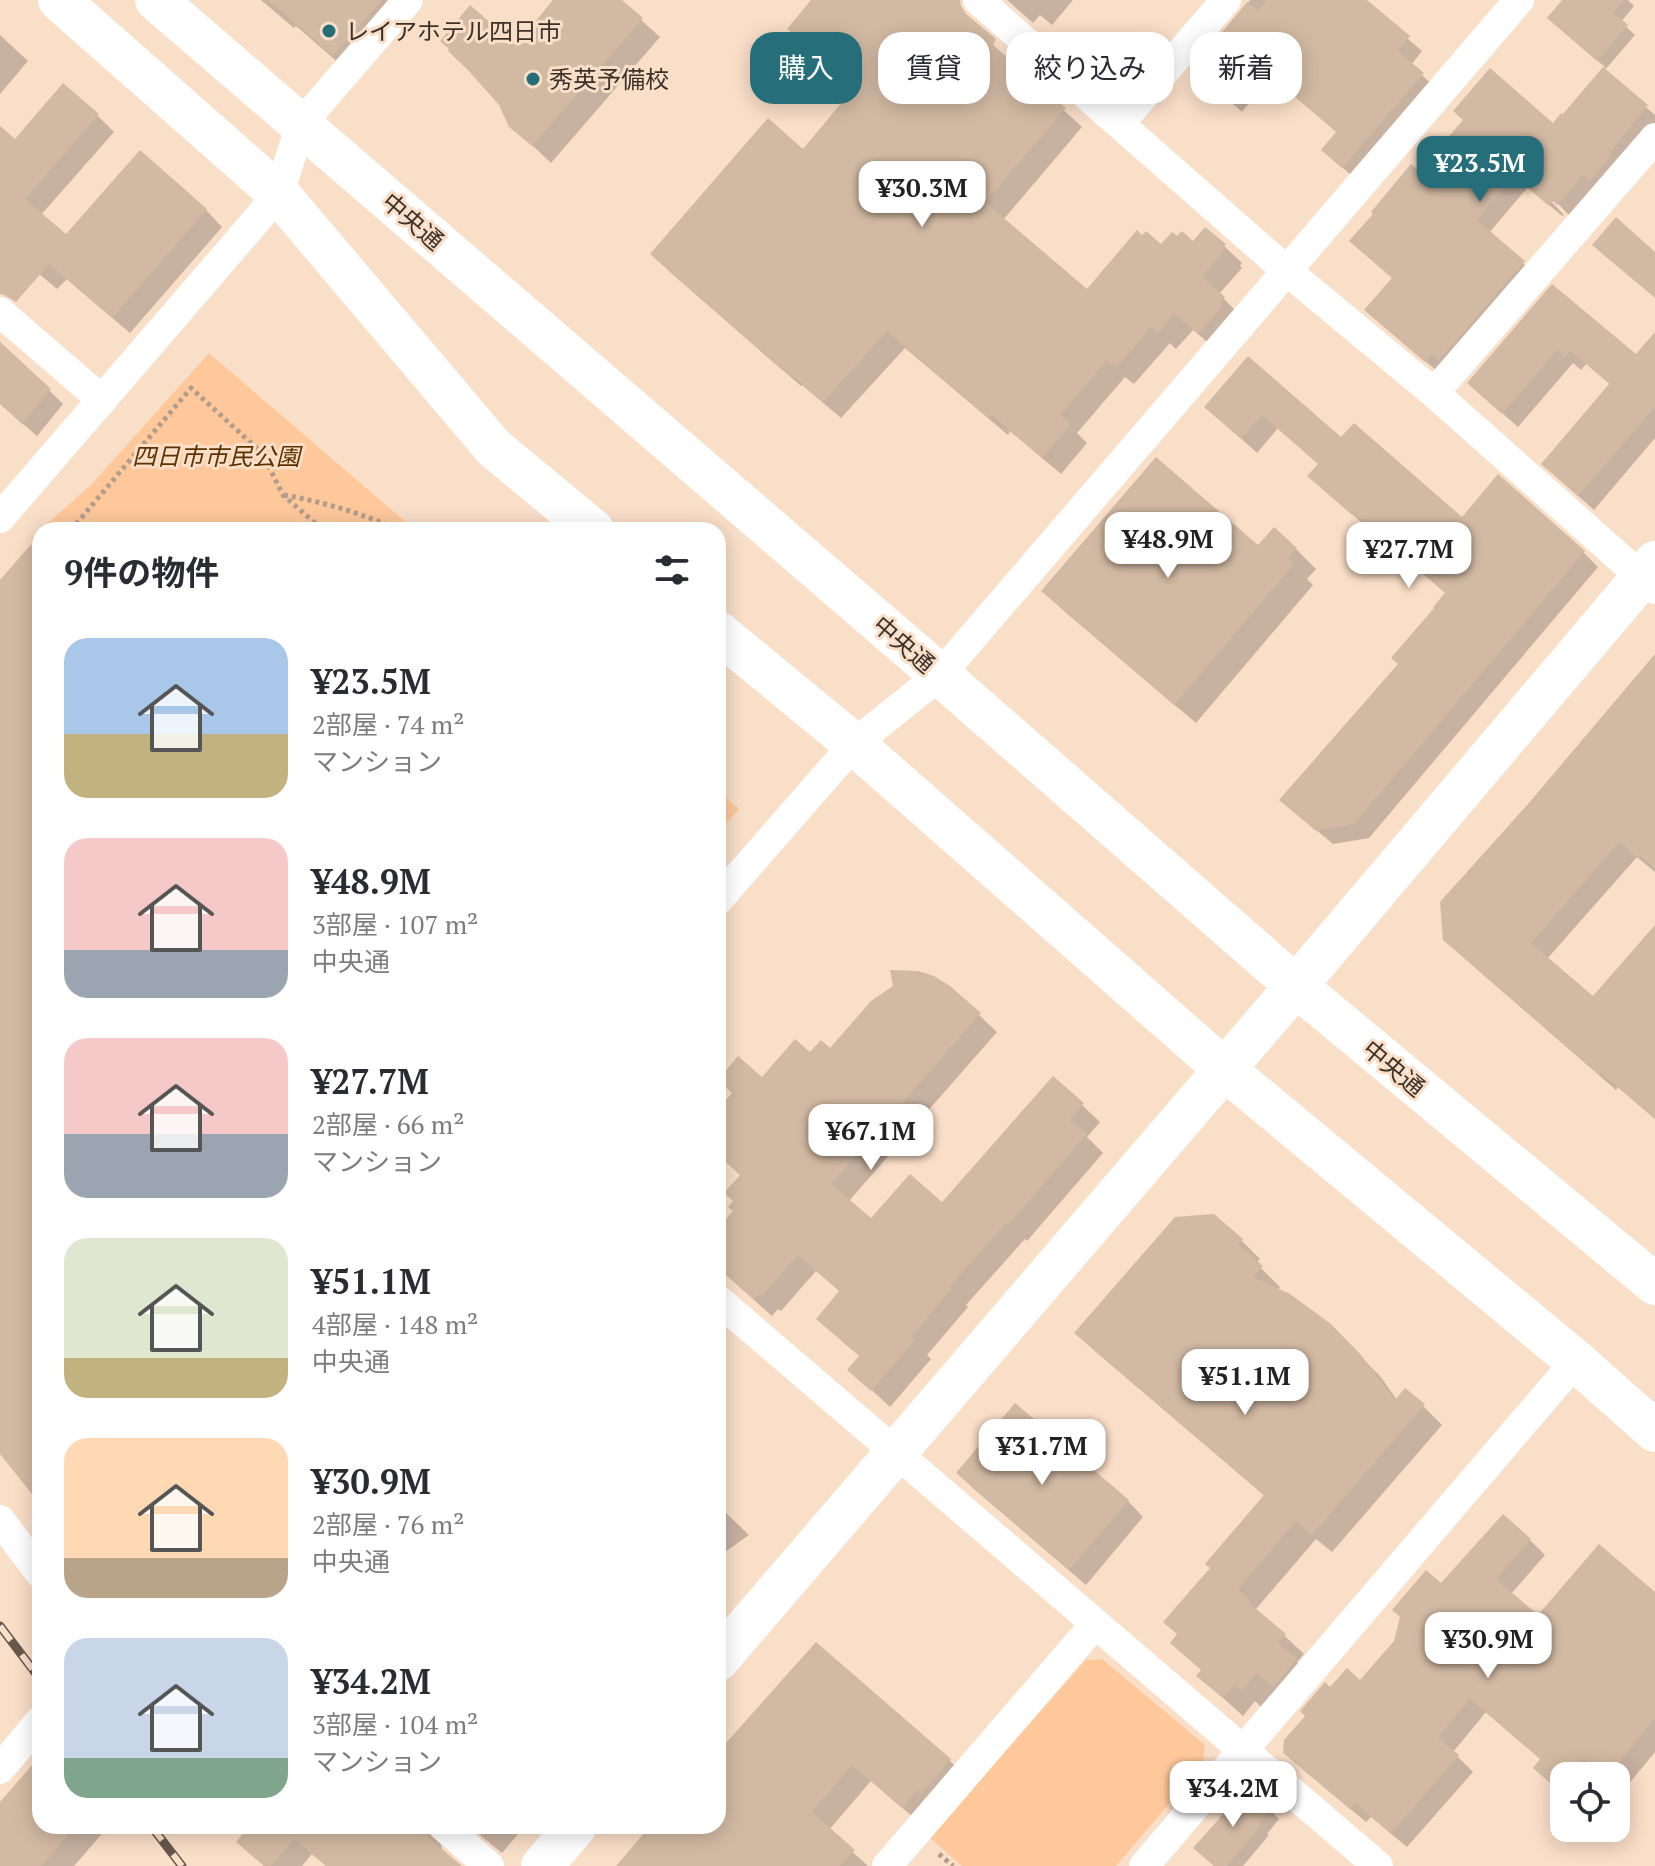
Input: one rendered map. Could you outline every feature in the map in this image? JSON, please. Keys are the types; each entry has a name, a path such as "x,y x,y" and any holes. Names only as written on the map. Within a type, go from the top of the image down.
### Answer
{"street":[{"path":"59,0 279,194 494,448 583,522"},
{"name":"中央通","path":"156,0 1296,986 1652,1276"},
{"path":"0,518 279,194 301,124 408,0"},
{"path":"726,1651 1651,576 1287,271 978,0"},
{"path":"1120,123 1226,0"},
{"path":"726,891 854,744 940,675 1519,0"},
{"path":"1434,393 1655,138"},
{"path":"0,312 102,400"},
{"path":"726,639 854,744 1224,1069 1576,1361 1655,1431"},
{"path":"726,1307 1378,1866"},
{"path":"1144,1866 1576,1361"},
{"path":"0,1520 32,1562"},
{"path":"887,1866 1095,1624"},
{"path":"2,1761 32,1729"},
{"path":"452,1834 489,1866"},
{"path":"542,1866 569,1834"}],"path":[{"path":"78,522 191,388 262,453 283,495 314,522"},
{"path":"283,495 311,500 380,522"}],"green space":[{"name":"四日市市民公園","path":"209,353 406,522 49,522 91,485"},
{"path":"726,798 739,809 726,824"},
{"path":"1102,1659 1205,1745 1203,1764 1116,1866 962,1866 929,1837 1086,1660"}],"building":[{"name":"レイアホテル四日市","path":"268,0 382,0 333,56"},
{"name":"秀英予備校","path":"553,0 622,0 643,18 532,146 509,127 499,105 440,41 470,5 516,45"},
{"path":"811,0 960,0 966,14 988,32 878,32 878,104 990,104 990,34 996,39 993,45 1006,56 1006,104 1061,104 1066,108 985,202 1087,289 1137,230 1142,235 1146,231 1161,244 1172,232 1177,236 1182,231 1193,241 1205,227 1226,244 1202,277 1225,297 1220,303 1223,306 1198,334 1174,314 1158,333 1151,327 1116,368 1107,360 1060,415 1071,424 1042,458 992,415 989,419 887,331 823,402 650,254 768,118 803,149 841,104 862,104 862,32 791,32 787,29"},
{"path":"1267,0 1367,0 1410,36 1398,51 1424,73 1342,168 1321,150 1336,132 1302,103 1302,32 1222,32 1247,2 1258,11"},
{"path":"1562,0 1624,0 1613,13 1628,25 1597,61 1547,18"},
{"path":"1603,67 1648,105 1590,181 1583,175 1557,205 1553,201 1549,206 1514,176 1477,220 1525,261 1439,360 1432,354 1425,362 1364,310 1392,278 1349,241 1411,164 1419,171 1463,120 1453,111 1490,68 1553,123"},
{"path":"63,83 99,114 25,199 66,234 140,150 207,209 112,318 49,264 16,302 0,294 0,126 15,139"},
{"path":"1616,217 1655,252 1655,298 1592,245"},
{"path":"1552,284 1636,354 1655,332 1655,407 1578,496 1541,464 1610,383 1570,351 1565,357 1557,350 1502,414 1467,383"},
{"path":"0,342 51,389 22,424 0,403"},
{"path":"1248,356 1341,437 1354,423 1462,517 1498,474 1585,551 1354,824 1316,831 1279,800 1398,664 1391,658 1445,593 1307,476 1318,464 1262,415 1241,439 1204,407"},
{"path":"1156,457 1258,545 1274,527 1297,548 1288,558 1294,564 1174,705 1041,591"},
{"path":"32,543 32,1494 0,1454 0,580"},
{"path":"1655,654 1655,869 1619,842 1531,943 1593,996 1655,925 1655,1119 1601,1073 1599,1075 1443,940 1440,902"},
{"path":"890,970 918,971 950,986 981,1013 831,1184 871,1218 910,1174 942,1202 1053,1076 1084,1103 1070,1120 1087,1134 950,1286 952,1288 911,1337 915,1340 871,1391 847,1370 859,1356 816,1319 839,1291 798,1255 762,1296 760,1293 754,1300 726,1275 726,1219 733,1211 728,1207 733,1201 726,1191 740,1175 726,1162 726,1100 732,1093 726,1087 726,1070 738,1056 762,1077 795,1039 810,1052 821,1040 830,1048 871,1001 893,986"},
{"path":"1214,1214 1243,1239 1238,1244 1263,1266 1253,1277 1290,1294 1331,1324 1361,1355 1395,1400 1405,1388 1425,1404 1312,1535 1296,1521 1238,1589 1251,1601 1249,1603 1286,1634 1278,1643 1297,1659 1273,1687 1257,1673 1242,1691 1235,1684 1223,1698 1196,1676 1201,1670 1170,1643 1177,1634 1163,1622 1210,1568 1205,1564 1264,1495 1074,1333 1175,1217"},
{"path":"1015,1403 1129,1500 1069,1570 956,1473"},
{"path":"1503,1514 1531,1539 1496,1579 1538,1615 1599,1544 1655,1592 1655,1718 1619,1762 1587,1762 1584,1759 1582,1762 1550,1762 1550,1783 1533,1768 1540,1759 1470,1699 1438,1737 1459,1755 1391,1833 1355,1803 1350,1809 1283,1753 1284,1740 1305,1716 1300,1711 1325,1682 1330,1687 1347,1668 1360,1680 1394,1641 1400,1617 1392,1610 1426,1570 1441,1583"},
{"path":"816,1642 951,1759 921,1794 917,1790 902,1808 852,1765 812,1812 855,1850 840,1866 616,1866 643,1834 726,1834 726,1743"},
{"path":"32,1765 32,1834 69,1834 41,1866 0,1866 0,1802"},
{"path":"1244,1785 1272,1808 1227,1866 1214,1866 1193,1848"},
{"path":"242,1834 427,1834 462,1866 326,1866 295,1839 271,1866 264,1866 236,1842"}],"railway":[{"path":"0,1626 32,1668"},
{"path":"157,1834 182,1866"}],"place":[{"name":"レイアホテル四日市","path":"329,31"},
{"name":"秀英予備校","path":"533,79"}]}
